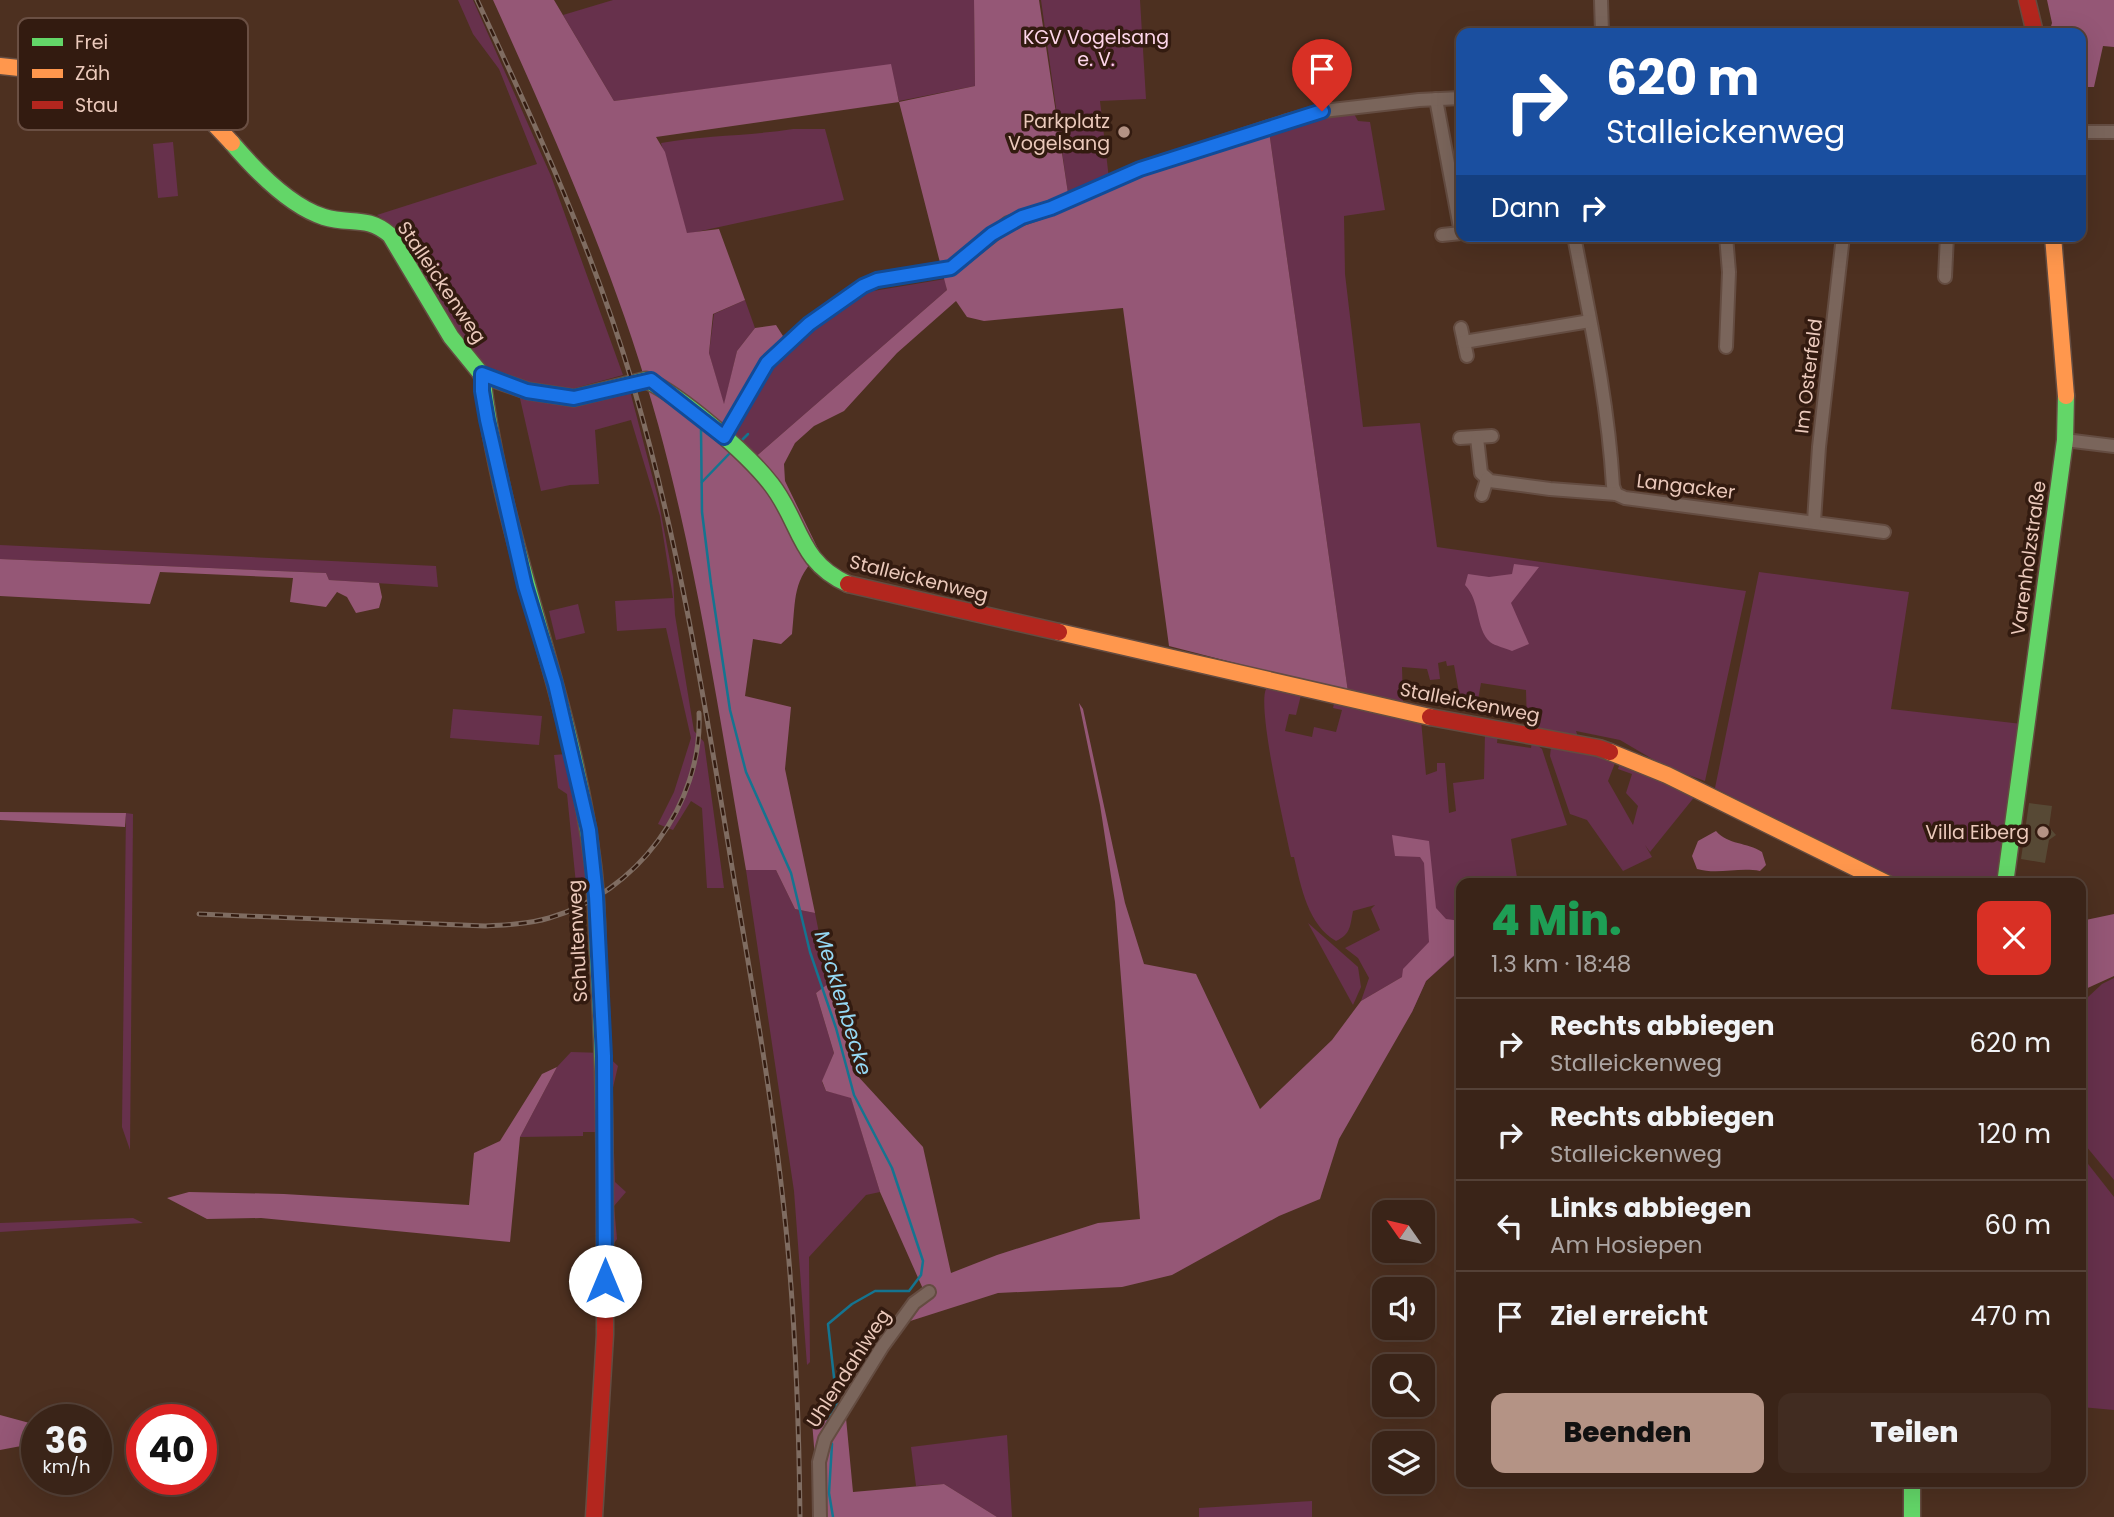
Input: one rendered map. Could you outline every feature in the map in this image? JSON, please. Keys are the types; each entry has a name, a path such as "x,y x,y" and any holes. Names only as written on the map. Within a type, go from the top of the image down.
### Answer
{"street":[{"path":"1601,0 1602,28"},
{"path":"2027,0 2034,28"},
{"name":"Stalleickenweg","path":"0,66 18,68"},
{"path":"732,444 767,363 809,324 863,286 877,280 951,268 1008,223 1051,208 1140,169 1208,146 1322,111 1456,98"},
{"path":"1436,99 1456,206"},
{"name":"Stalleickenweg","path":"218,130 261,175 309,210 321,217 337,221 377,225 390,235 452,337 482,374 527,391 574,398 651,380 732,444 771,483 817,565 846,584 1439,719 1599,747 1667,775 1876,878"},
{"path":"2086,132 2114,132"},
{"path":"1442,234 1456,233"},
{"name":"Langacker","path":"1575,242 1610,429 1613,486 1616,494 1625,498 1884,532"},
{"path":"1726,242 1729,272 1726,348"},
{"name":"Im Osterfeld","path":"1814,521 1819,447 1842,242"},
{"path":"1945,277 1947,242"},
{"name":"Varenholzstraße","path":"2006,878 2065,440 2066,380 2054,242"},
{"path":"1464,342 1590,321"},
{"path":"1461,328 1467,356"},
{"name":"Schultenweg","path":"482,374 487,420 525,586 571,747 589,830 593,865 604,1056 605,1213 605,1335 594,1517"},
{"path":"1460,438 1492,436"},
{"path":"1477,438 1481,473 1487,479 1550,489 1616,494"},
{"path":"2065,440 2114,446"},
{"path":"1482,495 1487,479"},
{"name":"Uhlendahlweg","path":"820,1517 818,1462 826,1436 882,1347 914,1303 929,1292"},
{"path":"1912,1487 1912,1517"}],"green space":[{"path":"458,0 473,0 551,176 623,375 557,393 486,371 445,319 394,227 377,215 537,164 499,69 473,34"},
{"path":"613,0 974,0 975,86 899,101 890,65 614,101 563,15"},
{"name":"KGV Vogelsang e. V.","path":"1041,0 1140,0 1146,99 1100,101 1109,179 1068,194"},
{"path":"1353,112 1358,121 1370,122 1385,210 1344,216 1345,274 1363,427 1420,423 1437,547 1746,591 1705,781 1666,767 1620,740 1576,731 1579,740 1530,732 1527,726 1526,690 1481,683 1476,711 1462,709 1454,665 1447,666 1446,661 1438,663 1440,679 1430,680 1427,669 1402,667 1403,703 1348,692 1269,131 1315,118"},
{"path":"793,129 825,129 844,200 687,234 661,143"},
{"path":"173,142 178,196 158,198 153,144"},
{"path":"945,279 947,290 752,460 726,436 774,363 835,311 867,292"},
{"path":"745,300 755,328 737,351 724,406 709,353 714,314"},
{"path":"630,391 658,498 673,577 675,615 694,731 704,742 724,888 707,888 702,808 691,801 673,830 658,824 674,792 691,738 666,628 617,631 615,601 673,598 660,516 631,420 595,430 599,484 570,485 541,491 519,394"},
{"path":"0,545 436,566 438,587 329,580 326,573 0,559"},
{"path":"1759,572 1909,592 1891,709 2022,724 2000,878 1885,878 1715,788"},
{"path":"578,604 585,633 556,640 549,611"},
{"path":"1270,686 1302,691 1296,715 1289,714 1285,731 1312,737 1314,727 1336,732 1342,710 1333,708 1335,699 1421,720 1426,775 1437,771 1437,763 1445,763 1449,813 1456,811 1453,783 1484,779 1485,733 1498,734 1497,743 1531,748 1532,741 1542,749 1567,825 1511,839 1517,878 1456,878 1456,954 1426,981 1412,1012 1402,977 1361,1001 1369,978 1358,958 1345,948 1380,930 1371,909 1375,905 1353,911 1347,932 1336,941 1326,934 1307,904 1294,857 1291,857 1273,770 1265,719 1266,689"},
{"path":"453,709 542,716 539,745 450,738"},
{"path":"1551,747 1617,758 1608,781 1633,825 1638,806 1626,793 1632,774 1618,769 1621,760 1696,795 1650,852 1645,845 1652,857 1623,871 1587,820 1570,814 1550,756"},
{"path":"566,754 595,896 576,884 567,794 558,788 554,755"},
{"path":"126,813 133,814 130,1150 122,1127"},
{"path":"746,870 776,870 795,909 815,913 829,983 816,993 834,1053 822,1082 826,1091 851,1097 880,1192 866,1195 809,1257 810,1362 807,1365 794,1191"},
{"path":"1308,923 1358,967 1361,987 1353,1005"},
{"path":"2114,978 2114,1180 2086,1146 2086,1005 2087,998 2102,984"},
{"path":"571,1052 604,1053 618,1066 612,1092 615,1182 626,1192 614,1206 617,1239 606,1255 604,1132 583,1132 583,1136 520,1137 557,1067"},
{"path":"2086,1161 2114,1197 2114,1410 2086,1407"},
{"path":"133,1218 143,1223 0,1232 0,1223"},
{"path":"1007,1435 1012,1517 997,1517 944,1484 916,1486 911,1447"},
{"path":"1312,1501 1312,1517 1199,1517 1199,1508"}],"shaded area":[{"path":"493,0 554,0 614,101 891,64 899,102 975,86 974,0 1039,0 1069,200 1269,131 1348,692 1169,646 1123,308 984,321 967,317 956,301 897,353 844,411 814,426 795,443 784,464 785,481 820,553 800,581 795,600 792,634 781,644 753,639 745,696 791,707 785,769 815,913 795,909 776,870 746,870 697,590 658,424 605,262 562,156","holes":["899,102 947,290 752,460 723,435 783,336 776,325 755,328 737,351 724,404 709,353 713,314 745,300 719,229 687,233 665,152 656,137"]},
{"path":"2047,0 2114,0 2114,47 2103,46 2094,87 2086,87 2086,28 2050,28 2052,23"},
{"path":"0,559 326,573 329,580 379,583 382,597 379,608 356,613 347,597 337,592 326,607 290,602 293,578 160,572 150,604 0,596"},
{"path":"1514,564 1539,567 1511,603 1529,644 1512,651 1490,642 1485,636 1474,599 1465,585 1468,574 1489,577 1512,574"},
{"path":"1079,703 1083,709 1125,903 1144,964 1196,974 1260,1109 1332,1040 1361,1001 1402,977 1403,969 1429,942 1424,863 1420,857 1395,856 1392,835 1429,841 1436,908 1446,919 1456,920 1456,954 1426,981 1412,1012 1339,1139 1320,1199 1279,1216 1172,1275 1122,1287 998,1293 904,1323 927,1298 880,1192 851,1098 826,1091 822,1081 834,1053 816,993 829,983 855,1073 923,1147 951,1273 997,1255 1098,1223 1140,1219 1115,902 1100,805"},
{"path":"0,812 126,813 125,827 0,820"},
{"path":"1716,831 1726,839 1762,852 1766,865 1760,871 1697,869 1692,856 1698,841"},
{"path":"2114,914 2114,976 2086,989 2086,920"},
{"path":"557,1067 520,1137 510,1242 261,1218 207,1219 167,1198 189,1192 284,1194 469,1205 474,1153 500,1141 542,1074"},
{"path":"0,1415 21,1421 21,1446 0,1450"},
{"path":"846,1418 853,1492 944,1484 997,1517 813,1517 815,1459 812,1421"}],"building":[{"name":"Villa Eiberg","path":"2029,803 2052,806 2049,827 2056,835 2049,840 2045,863 2021,859"}],"waterway":[{"name":"Mecklenbecke","path":"701,430 702,512 711,584 730,710 746,772 791,873 810,952 836,1028 854,1095 892,1168 923,1261 921,1275 909,1291 875,1291 852,1304 828,1324 837,1404 824,1429"},
{"path":"738,444 748,434"},
{"path":"702,482 729,454"},
{"name":"Mecklenbecke","path":"829,1441 832,1444 829,1493 833,1517"}],"railway":[{"path":"477,0 542,142 618,335 650,447 679,571 751,976 778,1159 793,1317 800,1517"},
{"path":"199,914 485,926 541,920 581,906 610,888 636,866 658,841 676,812 689,780 697,747 699,713"}],"traffic: fast":[{"path":"232,143 262,175 298,205 324,217 374,225 390,235 451,337 482,375 528,391 574,398 646,380 677,399 713,426 760,471 781,498 810,553 832,575 848,584"},
{"path":"482,375 491,437 505,499 570,742 593,865 603,1081 605,1283"},
{"path":"2006,878 2065,440 2066,396"},
{"path":"1912,1487 1912,1517"}],"traffic: slow":[{"path":"0,66 18,68"},
{"path":"220,130 232,143"},
{"path":"2053,242 2066,396"},
{"path":"1059,632 1430,717"},
{"path":"1610,752 1667,775 1876,878"}],"traffic: jam":[{"path":"2027,0 2034,28"},
{"path":"848,584 1059,632"},
{"path":"1430,717 1610,752"},
{"path":"594,1517 605,1335 605,1283"}],"place":[{"name":"Parkplatz Vogelsang","path":"1124,132"},
{"name":"Villa Eiberg","path":"2043,832"}],"route":[{"path":"605,1281 605,1078 596,896 589,830 555,684 525,586 487,420 482,374 527,391 574,398 651,380 663,387 710,429 724,437 748,391 767,363 809,324 863,286 877,280 951,268 969,256 992,234 1022,217 1051,208 1140,169 1322,111"}]}
